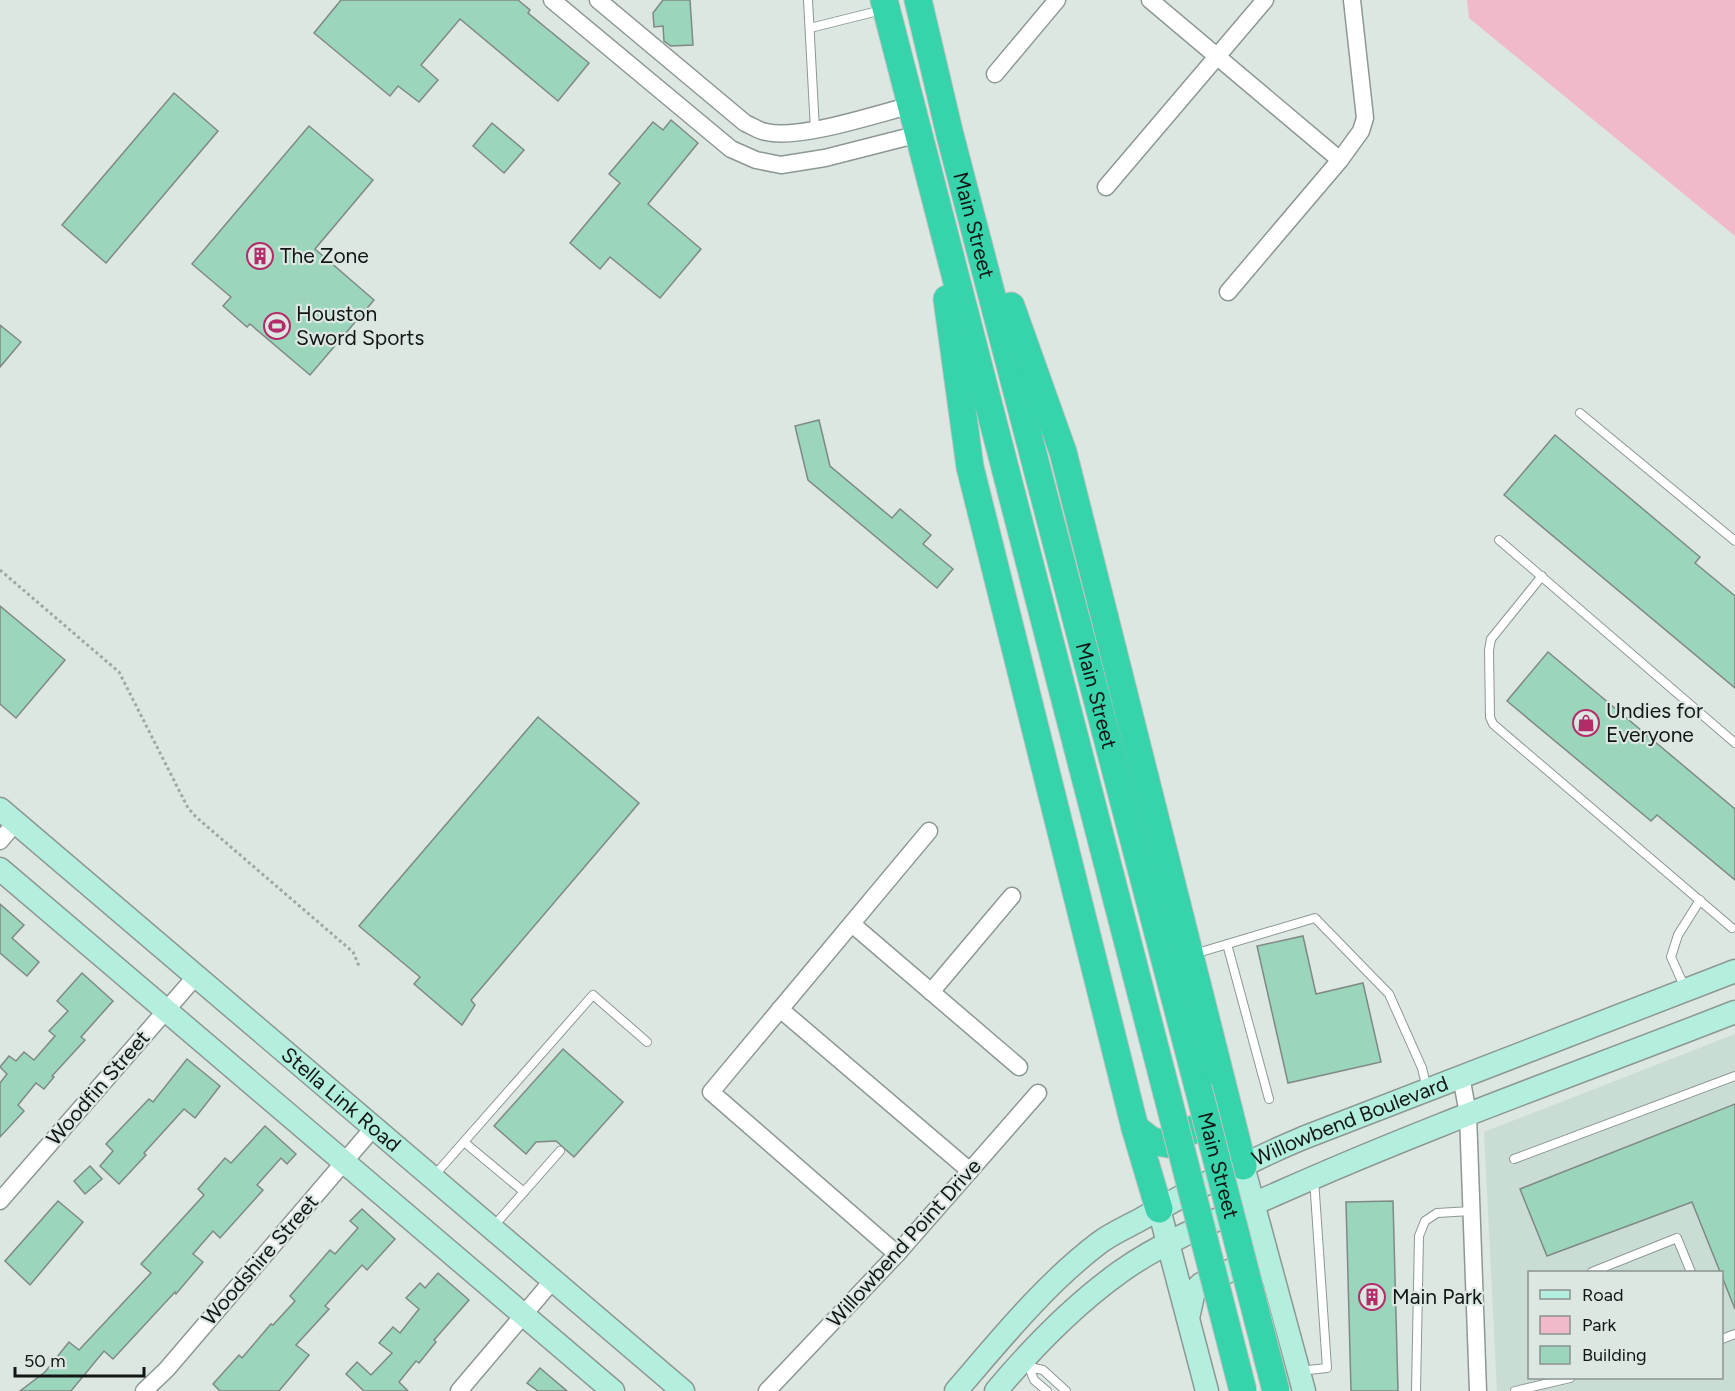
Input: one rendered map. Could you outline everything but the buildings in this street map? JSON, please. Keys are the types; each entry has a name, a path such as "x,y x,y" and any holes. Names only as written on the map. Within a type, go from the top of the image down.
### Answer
{"highway":[{"name":"Main Street","path":"918,0 950,135 1276,1391"},
{"name":"Main Street","path":"886,4 1243,1391"},
{"path":"950,135 1063,452 1243,1166"},
{"path":"930,174 970,467 1135,1128 1159,1209"},
{"path":"1135,1128 1152,1141 1168,1144 1212,1119 1226,1096"}],"main road":[{"name":"Stella Link Road","path":"8,816 683,1391"},
{"path":"0,869 613,1391"},
{"name":"Willowbend Boulevard","path":"956,1391 999,1341 1068,1269 1101,1241 1159,1209 1304,1138 1735,971"},
{"path":"1686,991 1700,1026"},
{"name":"Willowbend Boulevard","path":"996,1391 1025,1364 1056,1326 1121,1271 1167,1244 1314,1177 1468,1114 1735,1012"},
{"path":"1243,1166 1301,1381"},
{"path":"1159,1209 1207,1391"},
{"path":"1188,1320 1194,1291 1201,1284 1240,1266 1258,1270 1276,1288"},
{"path":"999,1341 1025,1364"}],"street":[{"path":"552,0 730,149 756,160 781,165 825,158 919,134"},
{"path":"598,0 745,123 765,132 783,135 814,130 912,105"},
{"path":"995,74 1057,0"},
{"path":"1150,0 1340,160"},
{"path":"1106,187 1265,0"},
{"path":"1228,292 1340,160 1361,131 1365,118 1352,0"},
{"path":"689,115 708,92"},
{"path":"0,841 8,816"},
{"path":"897,1254 711,1092 929,831"},
{"path":"931,992 1012,896"},
{"path":"852,924 1019,1067"},
{"name":"Woodfin Street","path":"0,1201 196,976"},
{"path":"780,1010 970,1171"},
{"path":"1461,1076 1468,1114 1478,1391"},
{"name":"Willowbend Point Drive","path":"767,1391 897,1254 1038,1093"},
{"name":"Woodshire Street","path":"144,1391 167,1369 374,1127"},
{"path":"459,1391 554,1280"}],"lane":[{"path":"808,0 814,130"},
{"path":"810,28 886,4"},
{"path":"1580,413 1735,541"},
{"path":"1499,540 1735,743"},
{"path":"1542,576 1491,639 1489,650 1490,717 1493,724 1732,928"},
{"path":"1686,991 1671,957 1678,935 1700,900"},
{"path":"1190,955 1315,918 1389,994 1422,1068 1427,1090"},
{"path":"1227,944 1269,1099"},
{"path":"433,1178 593,995 647,1042"},
{"path":"1514,1159 1735,1076"},
{"path":"464,1142 524,1192"},
{"path":"492,1228 560,1151"},
{"path":"1301,1381 1327,1368 1314,1177"},
{"path":"1416,1391 1419,1236 1425,1221 1437,1213 1471,1211"},
{"path":"1594,1271 1677,1238 1691,1271"},
{"path":"1025,1364 1034,1380 1047,1391"},
{"path":"1025,1364 1043,1370 1065,1391"},
{"path":"1515,1391 1562,1379"}],"path":[{"path":"0,570 118,672 188,808 196,817 353,952 359,966"}],"shaded area":[{"path":"1735,1034 1735,1391 1497,1391 1484,1132"}],"green space":[{"path":"1467,0 1735,0 1735,236 1469,18"}],"place":[{"name":"The Zone","path":"260,256"},
{"name":"Houston Sword Sports","path":"277,326"},
{"name":"Undies for Everyone","path":"1586,723"},
{"name":"Main Park","path":"1372,1297"}]}
